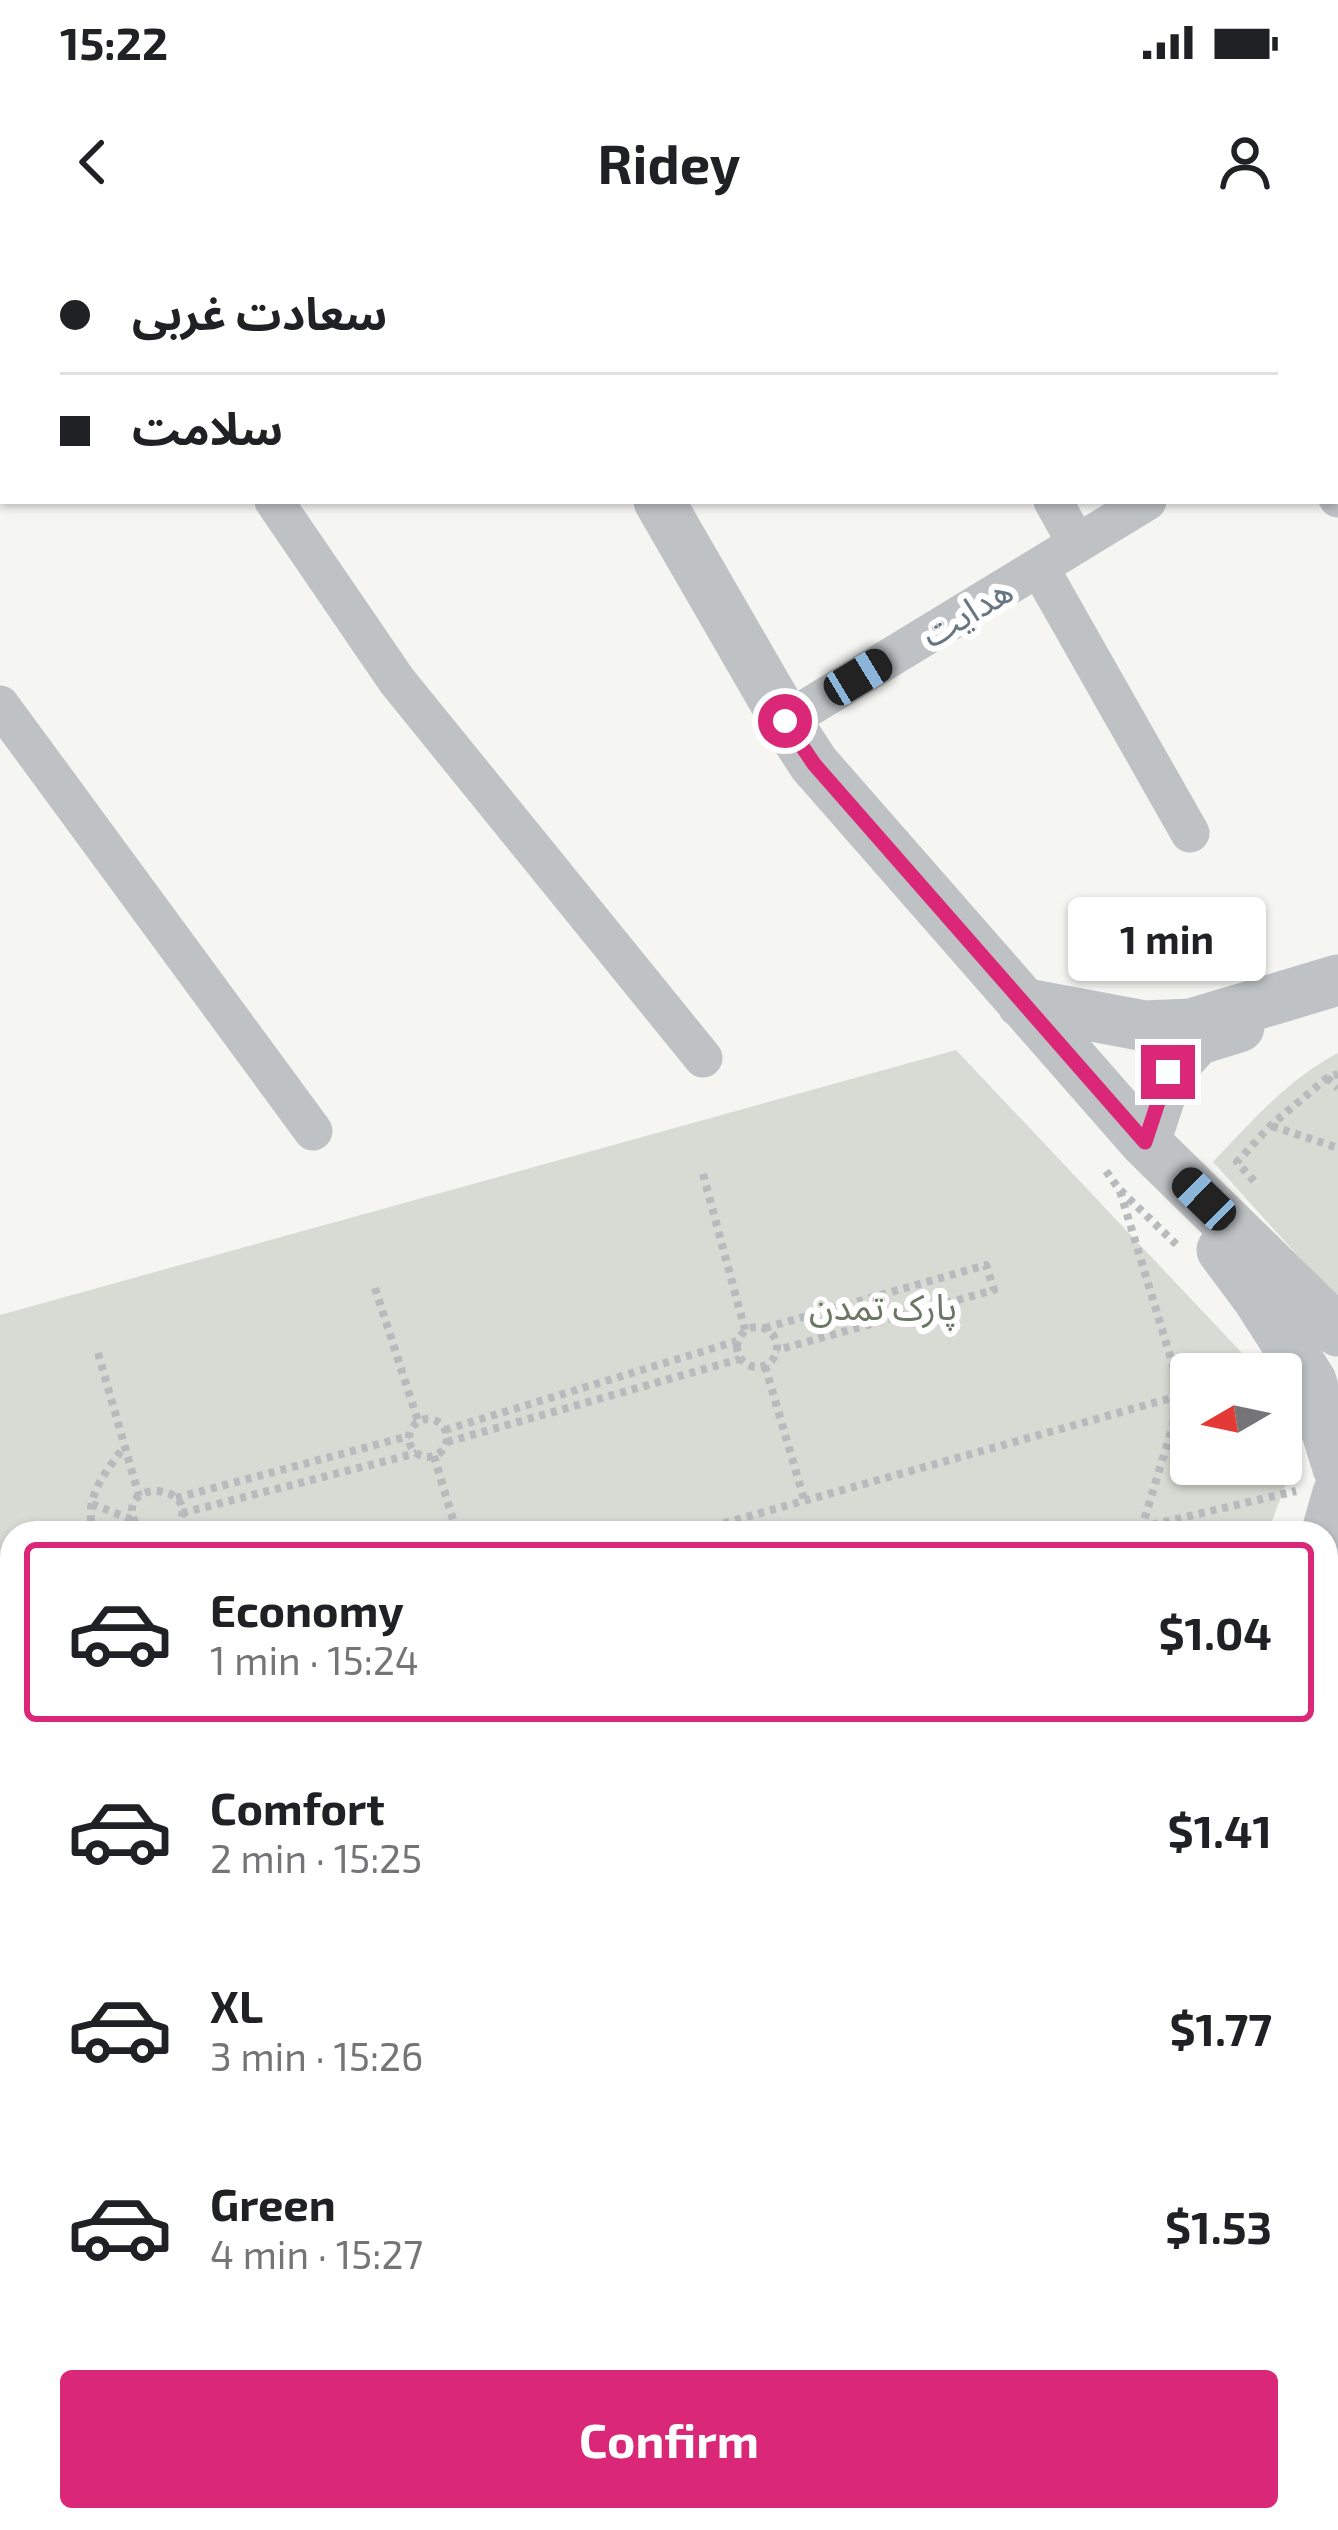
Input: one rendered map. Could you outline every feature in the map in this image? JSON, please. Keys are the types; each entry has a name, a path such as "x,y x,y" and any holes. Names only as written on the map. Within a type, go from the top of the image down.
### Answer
{"street":[{"path":"276,504 397,681 703,1058"},
{"path":"661,504 814,764 1145,1142 1338,1330"},
{"path":"1055,504 1077,544"},
{"name":"هدایت","path":"785,721 1142,504"},
{"path":"1039,567 1190,833"},
{"path":"0,705 313,1131"},
{"path":"1022,1004 1145,1026 1191,1024 1338,980"},
{"path":"1145,1142 1168,1072 1197,1040 1338,997"},
{"path":"1145,1142 1311,1381 1330,1495"}],"path":[{"path":"1237,1162 1270,1126 1333,1076 1338,1088"},
{"path":"1270,1126 1338,1148"},
{"path":"703,1174 746,1330"},
{"path":"1120,1189 1170,1355"},
{"path":"445,1430 737,1341 752,1327 765,1328 986,1265 994,1290 777,1350"},
{"path":"375,1288 418,1421"},
{"path":"737,1341 740,1359 751,1367 765,1366 777,1350 775,1337 765,1328"},
{"path":"98,1353 139,1496"},
{"path":"447,1442 740,1359"},
{"path":"765,1366 804,1499"},
{"path":"729,1521 1170,1398"},
{"path":"431,1418 445,1430 447,1442 434,1456 422,1456 412,1449 409,1436 418,1421 431,1418"},
{"path":"1144,1521 1170,1435"},
{"path":"176,1498 409,1436"},
{"path":"91,1521 94,1488 125,1446"},
{"path":"182,1513 417,1453"},
{"path":"434,1456 454,1521"},
{"path":"92,1504 133,1520 139,1496 154,1489 170,1492 182,1521"},
{"path":"1177,1521 1330,1495"}],"green space":[{"name":"پارک تمدن","path":"956,1050 1242,1353 1170,1353 1170,1485 1286,1485 1272,1521 0,1521 0,1315"},
{"path":"1338,1053 1338,1300 1213,1162 1286,1089"}],"route":[{"path":"785,721 814,764 1145,1142 1168,1072"}]}
